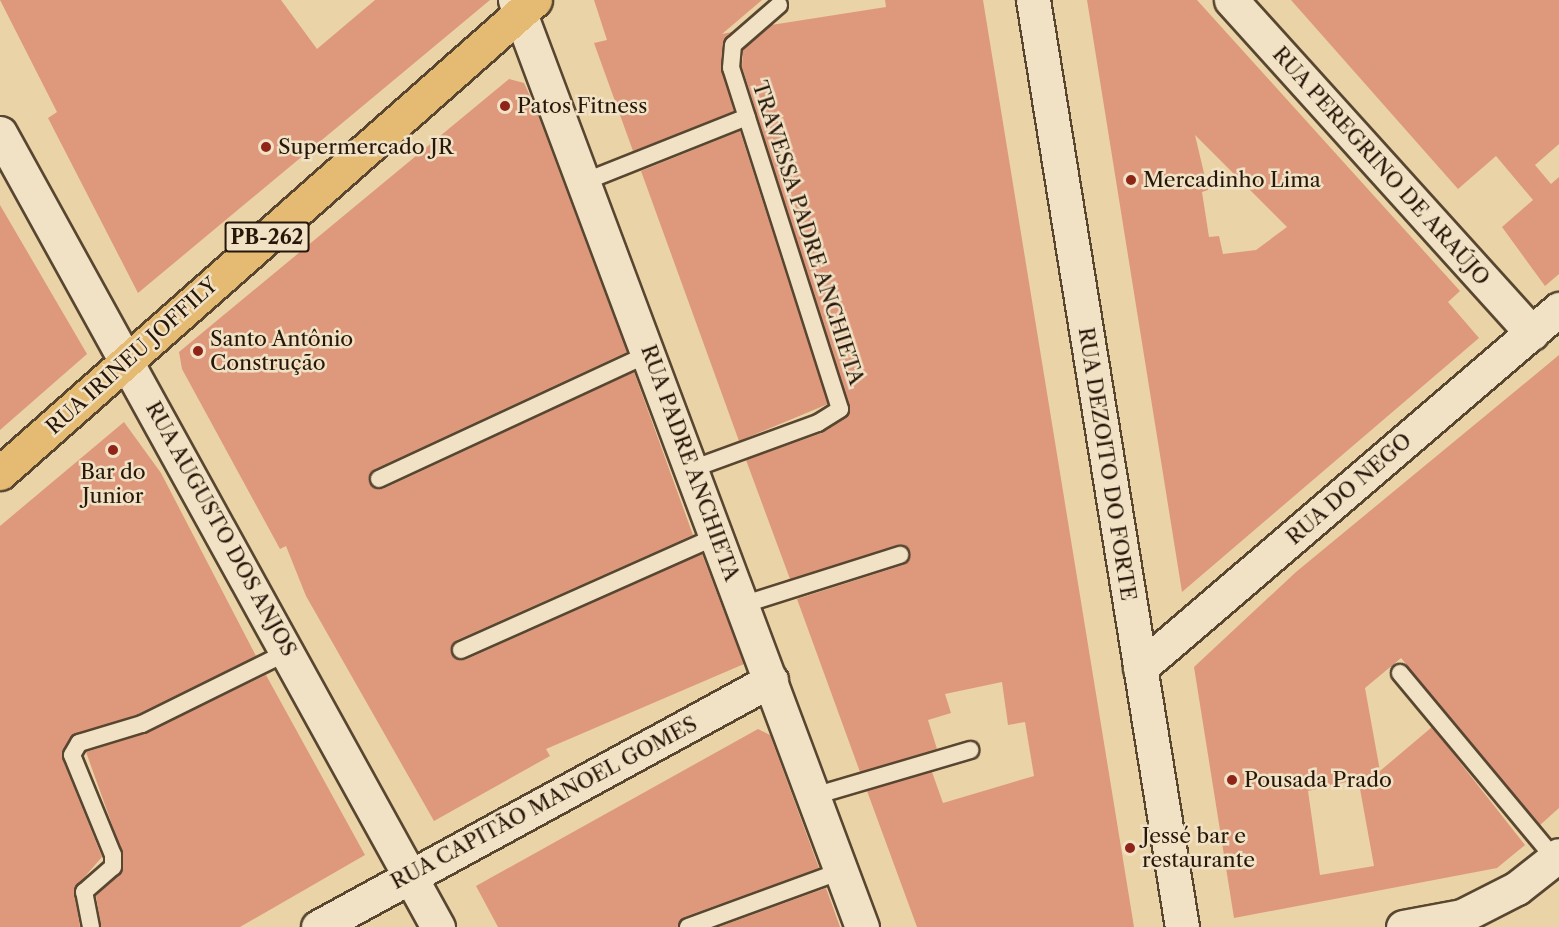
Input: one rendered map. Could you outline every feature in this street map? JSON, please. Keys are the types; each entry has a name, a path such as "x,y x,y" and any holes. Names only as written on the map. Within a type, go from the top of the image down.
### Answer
{"main road":[{"name":"RUA IRINEU JOFFILY","path":"0,473 524,4"}],"street":[{"name":"RUA DEZOITO DO FORTE","path":"1033,0 1182,927"},
{"name":"RUA PEREGRINO DE ARAÚJO","path":"1231,0 1532,333"},
{"name":"RUA PADRE ANCHIETA","path":"524,4 585,181 862,927"},
{"name":"RUA AUGUSTO DOS ANJOS","path":"0,133 129,359 438,927"},
{"name":"RUA DO NEGO","path":"1140,668 1559,309"},
{"name":"RUA CAPITÃO MANOEL GOMES","path":"318,927 409,874 771,680"},
{"path":"1403,927 1463,922 1517,888 1557,857"}],"lane":[{"name":"TRAVESSA PADRE ANCHIETA","path":"692,469 818,423 840,409 729,54 778,5"},
{"path":"585,181 747,117"},
{"path":"379,480 650,353"},
{"path":"461,650 717,536"},
{"path":"742,605 900,555"},
{"path":"91,927 84,892 113,867 113,855 72,755 78,743 142,724 288,652"},
{"path":"1400,673 1557,857"},
{"path":"814,796 970,750"},
{"path":"688,927 841,871"}],"building":[{"path":"0,0 281,0 317,49 375,0 490,0 138,293 48,118 57,112"},
{"path":"594,0 762,0 722,34 732,32 723,43 721,68 734,111 633,151 594,43 607,40"},
{"path":"885,0 983,0 1134,927 917,927 867,791 932,772 943,803 1034,776 1025,722 1008,725 1002,682 945,694 951,713 928,720 937,749 860,772 797,599 903,565 910,551 897,545 790,579 746,460 822,433 850,410 742,67 743,50 771,25 886,7"},
{"path":"1087,0 1197,0 1460,291 1448,302 1479,338 1182,592","holes":["1195,135 1287,227 1256,250 1223,254 1219,236 1209,237 1202,192 1208,190"]},
{"path":"1291,0 1559,0 1559,144 1535,165 1551,184 1559,177 1559,274 1545,286 1502,227 1533,200 1496,156 1458,189"},
{"path":"509,79 524,83 535,107 627,352 375,469 369,483 383,489 634,372 693,535 457,640 451,654 465,660 702,554 744,664 546,749 550,756 434,821 306,596 286,546 280,549 182,369 179,352"},
{"path":"740,131 828,404 739,441 641,171"},
{"path":"0,205 87,354 0,430"},
{"path":"1559,355 1559,808 1540,825 1401,658 1365,688 1380,771 1432,727 1525,845 1497,868 1234,918 1194,667 1296,572","holes":["1376,775 1360,789 1374,866 1320,875 1308,791"]},
{"path":"124,422 161,473 256,656 138,714 70,737 62,758 102,857 74,889 80,927 0,927 0,526"},
{"path":"266,675 365,855 240,927 101,927 96,896 122,872 123,855 86,752 146,733"},
{"path":"758,729 770,735 819,868 684,917 678,927 498,927 476,886"},
{"path":"826,888 840,927 719,927"}],"place":[{"name":"Patos Fitness","path":"505,106"},
{"name":"Supermercado JR","path":"266,147"},
{"name":"Mercadinho Lima","path":"1131,180"},
{"name":"Santo Antônio Construção","path":"198,351"},
{"name":"Bar do Junior","path":"113,450"},
{"name":"Pousada Prado","path":"1232,780"},
{"name":"Jessé bar e restaurante","path":"1130,848"}]}
